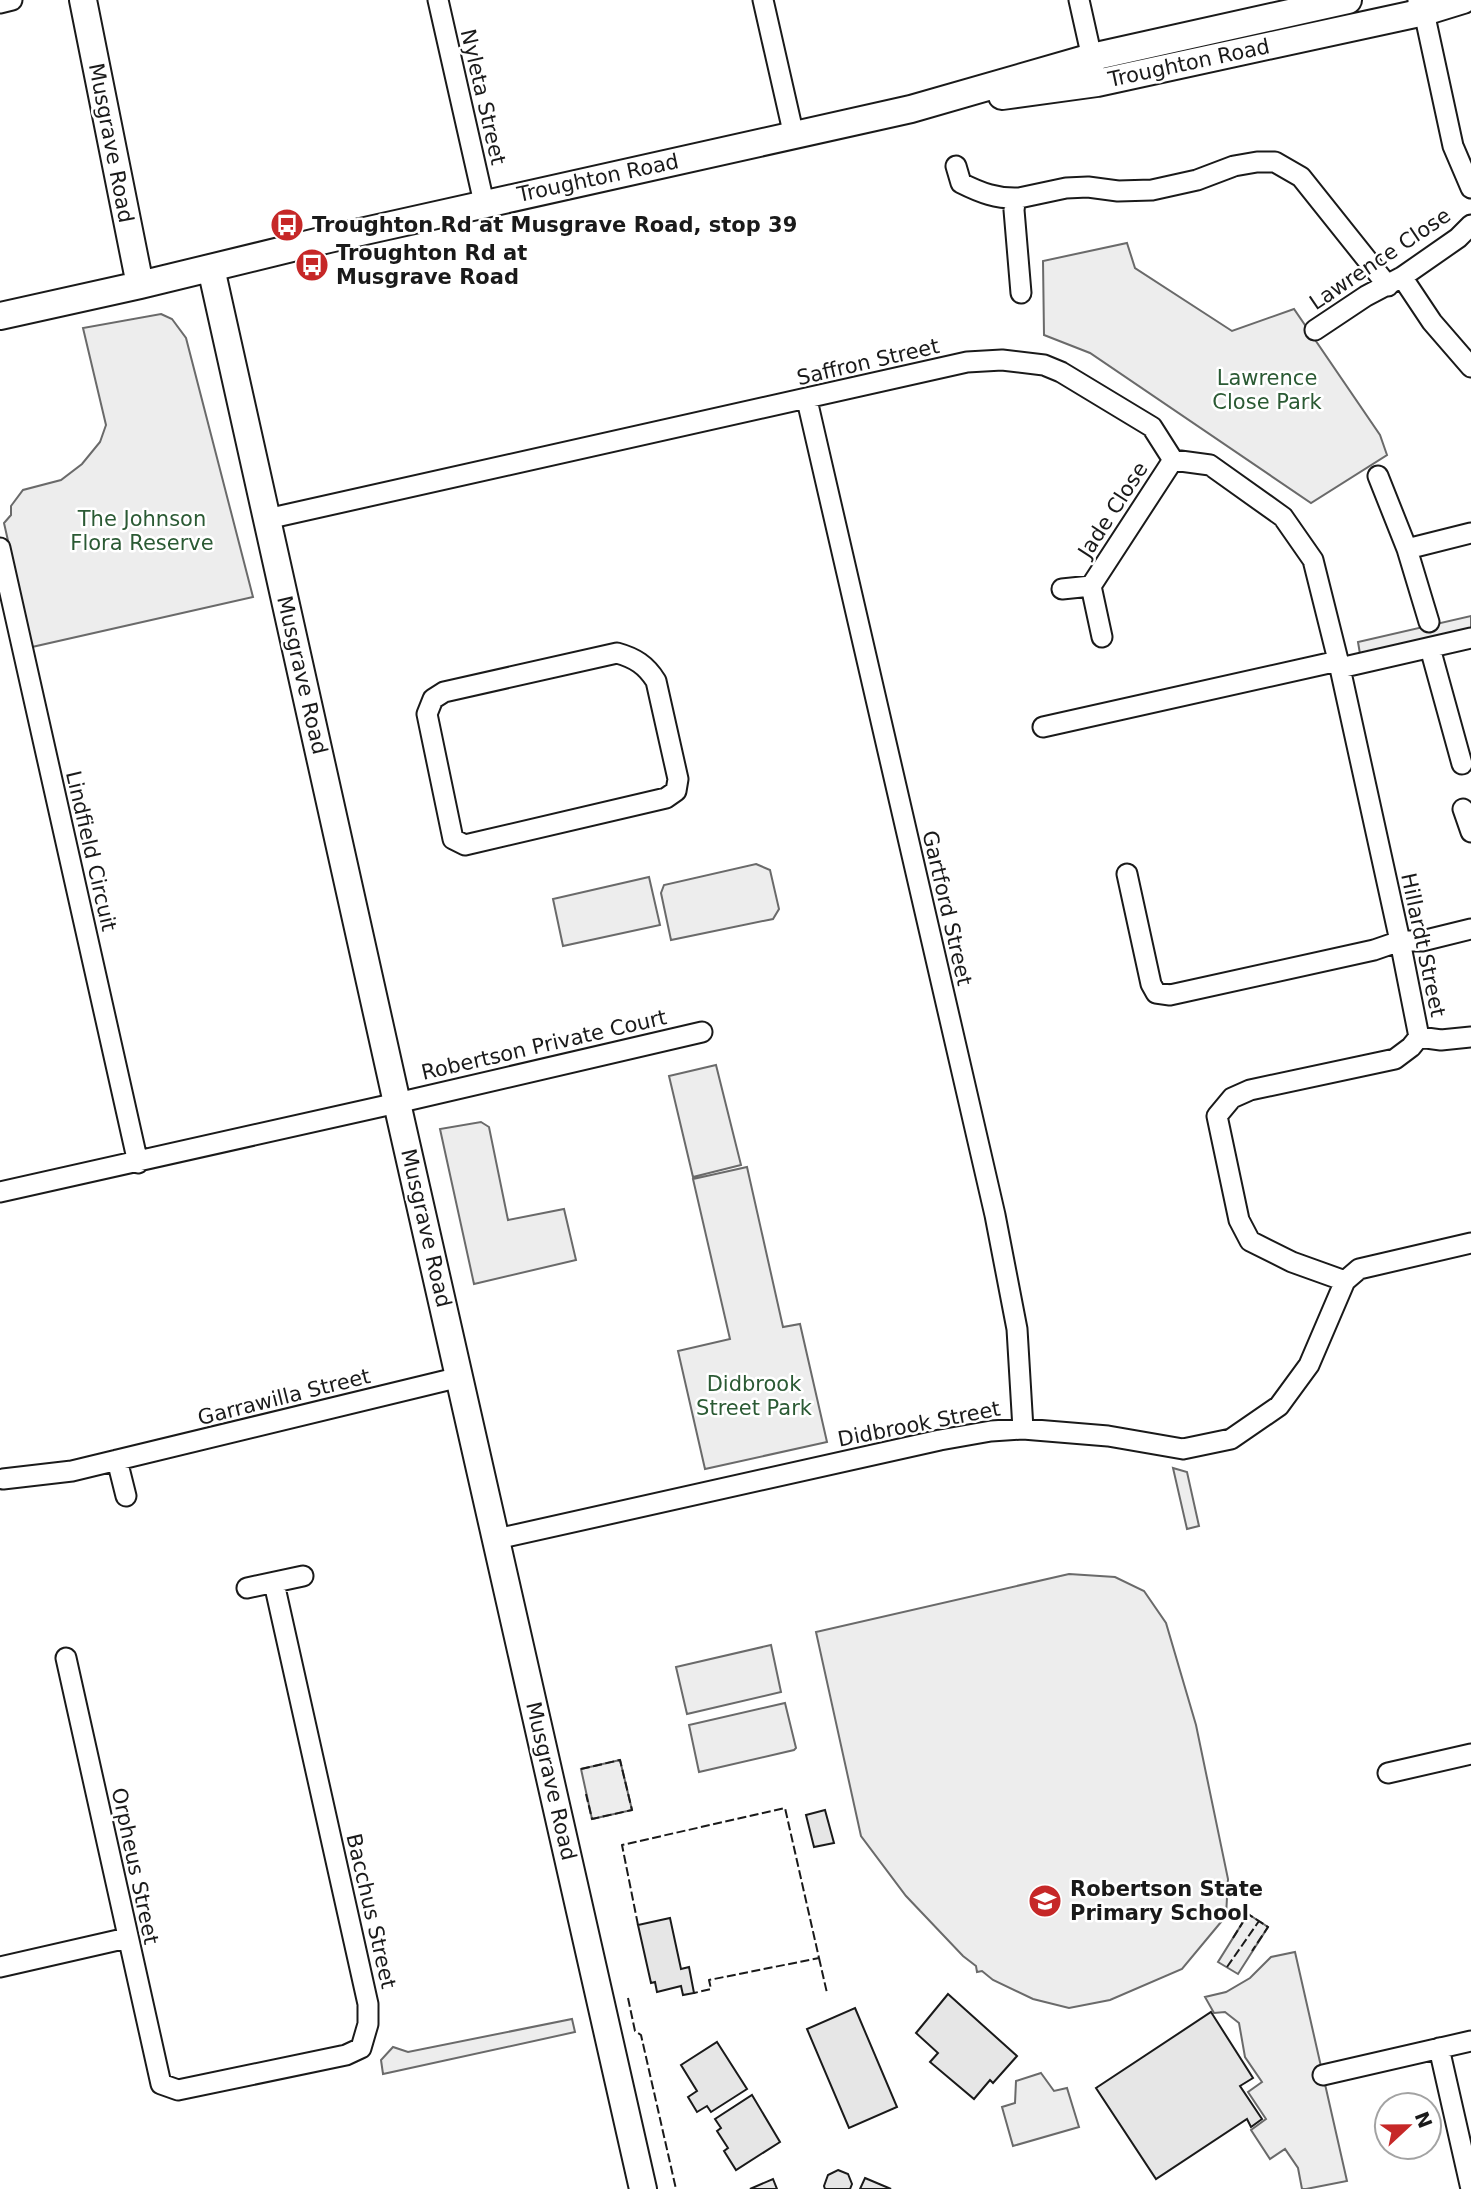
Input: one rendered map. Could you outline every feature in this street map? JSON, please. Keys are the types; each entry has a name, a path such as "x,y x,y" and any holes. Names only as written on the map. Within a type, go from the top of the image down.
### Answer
{"street":[{"path":"0,3 12,0"},
{"name":"Musgrave Road","path":"83,0 140,285"},
{"name":"Nyleta Street","path":"438,0 484,203"},
{"path":"763,0 794,136"},
{"path":"1079,0 1097,83"},
{"name":"Troughton Road","path":"0,316 484,203 911,109 1092,57 1348,0"},
{"name":"Troughton Road","path":"911,109 1097,83 1421,6 1463,0"},
{"path":"1421,6 1453,146 1471,188"},
{"path":"956,166 961,183 989,196 1020,198 1066,188 1152,190 1196,180 1234,166 1275,162 1301,177 1471,368"},
{"path":"1020,198 1015,203 1014,210 1021,293"},
{"name":"Lawrence Close","path":"1315,330 1366,296 1395,281 1458,238 1471,225"},
{"name":"Musgrave Road","path":"211,268 643,2189"},
{"name":"Saffron Street","path":"267,519 967,362 1002,360 1044,365 1061,372 1152,426 1173,460"},
{"name":"Gartford Street","path":"807,400 995,1215 1017,1329 1023,1429"},
{"path":"1173,460 1210,465 1283,517 1313,560 1339,665"},
{"name":"Jade Close","path":"1102,637 1091,586 1173,460"},
{"path":"1378,476 1407,549 1429,622"},
{"path":"1407,549 1471,533"},
{"name":"Lindfield Circuit","path":"0,548 138,1163"},
{"name":"Jade Close","path":"1062,589 1091,586"},
{"path":"1044,727 1471,638"},
{"path":"1430,648 1462,764"},
{"path":"617,653 631,657 648,667 656,681 678,779 676,791 666,798 465,845 453,839 427,714 433,699 444,692 617,653"},
{"name":"Hillardt Street","path":"1339,665 1419,1037 1395,1059 1251,1090 1232,1098 1217,1116 1238,1220 1250,1241 1292,1262 1345,1281"},
{"path":"1463,809 1471,832"},
{"path":"1127,874 1151,984 1156,993 1161,995 1374,950 1400,941 1422,941 1471,929"},
{"name":"Robertson Private Court","path":"397,1103 702,1032"},
{"path":"1419,1037 1441,1040 1471,1037"},
{"path":"0,1192 397,1103"},
{"path":"1345,1281 1359,1269 1471,1243"},
{"name":"Didbrook Street","path":"497,1539 940,1440 991,1431 1023,1429 1108,1436 1182,1449 1231,1439 1279,1406 1310,1365 1345,1281"},
{"name":"Garrawilla Street","path":"3,1479 72,1471 460,1377"},
{"path":"117,1460 126,1496"},
{"path":"247,1588 303,1576"},
{"name":"Bacchus Street","path":"161,2084 178,2090 346,2055 360,2048 368,2024 368,2004 274,1583"},
{"name":"Orpheus Street","path":"65,1658 161,2084"},
{"path":"1388,1773 1471,1754"},
{"path":"0,1967 127,1938"},
{"path":"1323,2075 1471,2041"},
{"path":"1439,2048 1471,2189"}],"shaded area":[{"name":"Lawrence Close Park","path":"1127,243 1135,268 1232,331 1294,309 1380,435 1387,455 1311,503 1090,353 1044,335 1043,261"},
{"name":"The Johnson Flora Reserve","path":"161,314 172,319 186,338 253,597 32,647 4,523 11,515 11,506 23,490 61,480 82,464 100,442 106,425 83,328"},
{"path":"1471,616 1471,628 1360,654 1358,642"},
{"path":"756,864 770,870 779,909 773,919 671,940 661,893 664,885"},
{"path":"649,877 660,925 563,946 553,899"},
{"path":"716,1065 741,1165 693,1177 669,1076"},
{"path":"481,1122 489,1127 508,1220 564,1209 576,1260 474,1284 440,1129"},
{"name":"Didbrook Street Park","path":"747,1167 783,1327 800,1324 827,1442 705,1469 678,1351 730,1339 693,1179"},
{"path":"1173,1468 1187,1472 1199,1526 1187,1529"},
{"path":"1069,1574 1115,1577 1144,1591 1166,1623 1196,1725 1228,1879 1226,1916 1182,1969 1110,2000 1069,2008 1033,1999 993,1980 982,1971 977,1972 976,1966 963,1956 906,1896 861,1836 816,1632"},
{"path":"771,1645 781,1692 687,1714 676,1667"},
{"path":"785,1703 796,1748 794,1750 699,1772 689,1725"},
{"path":"620,1760 632,1810 592,1819 581,1769"},
{"path":"1248,1914 1268,1927 1238,1974 1218,1962"},
{"path":"1295,1952 1347,2181 1306,2189 1302,2189 1298,2168 1285,2149 1270,2159 1251,2130 1266,2119 1248,2092 1262,2082 1245,2057 1239,2023 1225,2012 1214,2013 1205,1997 1226,1992 1250,1978 1271,1957"},
{"path":"572,2019 575,2032 383,2074 381,2060 393,2047 408,2052"},
{"path":"1041,2073 1054,2091 1067,2088 1079,2127 1013,2146 1002,2107 1015,2103 1016,2081"}],"building":[{"path":"825,1810 834,1843 814,1847 806,1815"},
{"path":"670,1918 681,1969 689,1967 694,1993 683,1995 681,1986 657,1992 655,1982 651,1983 638,1925"},
{"path":"948,1994 1017,2056 993,2083 990,2080 974,2099 930,2062 938,2053 916,2033"},
{"path":"855,2008 897,2107 849,2128 807,2029"},
{"path":"1211,2012 1253,2078 1240,2086 1262,2119 1251,2127 1247,2119 1156,2179 1096,2088"},
{"path":"717,2042 747,2089 711,2112 707,2106 697,2112 688,2097 697,2091 681,2065"},
{"path":"752,2095 780,2142 736,2170 724,2151 728,2148 717,2131 721,2128 715,2119"},
{"path":"838,2170 848,2174 852,2184 850,2189 825,2189 828,2175"},
{"path":"865,2178 891,2189 860,2189"},
{"path":"773,2179 777,2189 750,2189"}],"fence":[{"path":"581,1769 620,1760 632,1810 592,1819 586,1794"},
{"path":"638,1925 622,1845 785,1808 819,1958 709,1980 711,1989 694,1993"},
{"path":"1233,1938 1248,1914 1268,1927 1252,1951"},
{"path":"1227,1967 1259,1921"},
{"path":"819,1958 827,1993"},
{"path":"628,1998 635,2031 641,2035 676,2189"}],"place":[{"name":"Troughton Rd at Musgrave Road, stop 39","path":"287,225"},
{"name":"Troughton Rd at Musgrave Road","path":"312,265"},
{"name":"Robertson State Primary School","path":"1045,1901"}]}
